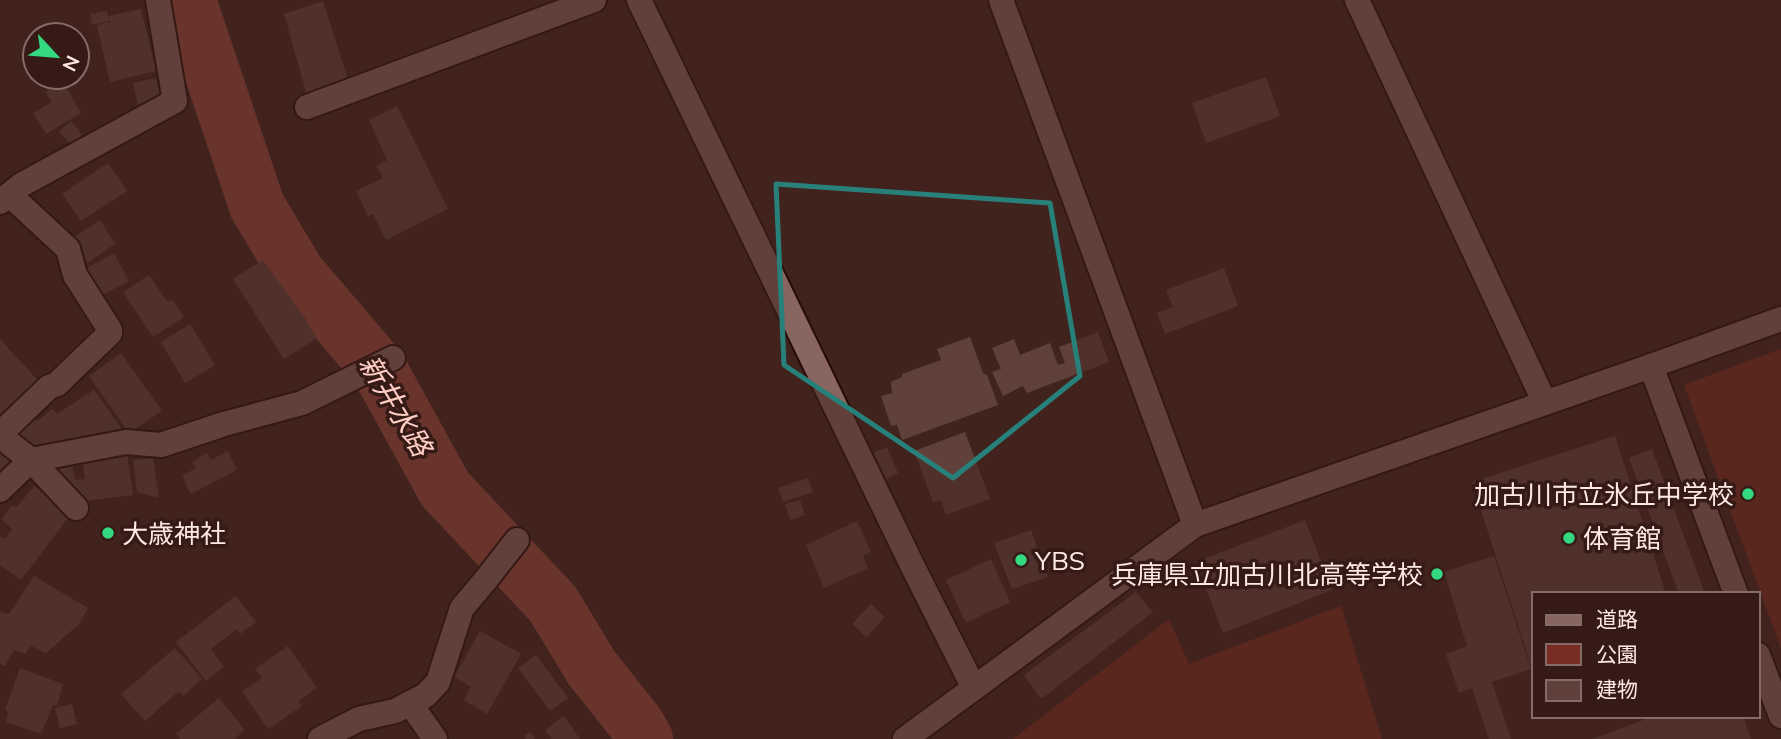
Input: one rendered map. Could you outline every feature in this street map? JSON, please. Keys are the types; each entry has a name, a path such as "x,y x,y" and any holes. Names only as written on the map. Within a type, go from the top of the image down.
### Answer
{"street":[{"path":"76,508 31,460 0,435 49,387 57,384 110,333 110,330 75,275 68,249 5,199 22,185 175,101 158,0"},
{"path":"307,107 594,0"},
{"path":"639,0 974,688"},
{"path":"1001,0 1195,525"},
{"path":"1357,0 1545,403"},
{"path":"905,739 1195,525 1781,319"},
{"path":"0,490 31,460 126,442 161,444 302,402 393,358"},
{"path":"1651,366 1735,592"},
{"path":"320,739 359,719 395,711 426,695 439,682 462,608 517,540"},
{"path":"1760,660 1781,716"},
{"path":"410,703 435,739"}],"highlighted area":[{"path":"776,184 1050,203 1080,376 953,478 784,365"}],"green space":[{"name":"加古川市立氷丘中学校","path":"1781,349 1781,648 1684,385"},
{"path":"1341,606 1382,739 1013,739 1169,619 1189,664"}],"building":[{"path":"323,1 349,83 307,95 284,14"},
{"path":"141,9 156,71 110,82 97,26 109,21 109,16"},
{"path":"107,11 109,21 92,25 90,14"},
{"path":"1266,77 1280,116 1206,143 1192,103"},
{"path":"156,78 161,100 138,105 133,83"},
{"path":"68,91 81,113 46,134 33,113 52,102 45,92"},
{"path":"397,106 448,209 386,240 373,214 368,216 356,191 383,178 376,166 387,160 369,120"},
{"path":"71,121 83,136 71,146 59,131"},
{"path":"108,163 127,191 81,221 62,194"},
{"path":"100,220 115,244 87,263 71,239"},
{"path":"114,253 129,281 95,299 80,272"},
{"path":"263,260 317,338 284,359 233,279"},
{"path":"1224,268 1238,306 1165,334 1157,313 1173,307 1166,290"},
{"path":"149,275 167,301 173,300 184,317 153,337 123,292"},
{"path":"190,324 215,365 185,383 161,342"},
{"path":"1098,332 1109,362 1027,393 1023,386 1003,396 992,372 1001,369 992,348 1014,339 1020,355 1050,343 1058,365 1065,363 1059,347"},
{"path":"970,337 998,405 902,440 897,425 891,426 881,396 892,393 891,382 902,377 902,374 941,360 937,349"},
{"path":"0,339 43,386 0,427"},
{"path":"121,353 162,411 129,433 89,376"},
{"path":"94,390 122,429 34,452 14,434 33,416 37,421 52,409 57,414"},
{"path":"965,432 990,499 946,515 941,500 933,502 914,451"},
{"name":"体育館","path":"1615,436 1665,592 1532,592 1532,669 1472,482"},
{"path":"887,447 898,473 886,480 873,453"},
{"path":"0,449 16,462 0,477"},
{"path":"1652,449 1704,592 1678,592 1629,458"},
{"path":"228,451 237,470 191,494 182,476 196,468 192,462 207,453 211,460"},
{"path":"127,452 133,495 77,502 46,470 72,465 75,480 85,479 82,460"},
{"path":"153,458 159,498 137,492 133,460"},
{"path":"808,478 813,492 783,502 778,488"},
{"path":"34,486 71,514 21,580 0,565 0,537 5,539 12,529 1,519 12,505 17,507"},
{"path":"800,500 805,515 790,520 785,504"},
{"path":"1305,520 1332,590 1223,633 1196,562"},
{"path":"857,521 871,552 863,556 868,568 824,588 806,545"},
{"name":"YBS","path":"1031,530 1048,577 1012,589 994,543"},
{"path":"1494,556 1531,669 1492,682 1511,739 1489,739 1472,688 1459,693 1446,654 1467,646 1444,572"},
{"path":"991,559 1010,602 966,623 946,580"},
{"path":"34,576 88,608 80,623 46,653 31,646 25,654 14,650 5,666 0,664 0,612 9,614"},
{"path":"1136,592 1153,612 1040,698 1024,675"},
{"path":"236,596 256,622 240,634 237,629 211,649 224,667 206,681 176,642"},
{"path":"871,604 885,617 866,637 852,624"},
{"path":"480,631 521,654 487,714 464,700 471,687 454,677"},
{"path":"288,646 317,688 298,701 302,706 268,729 242,691 262,678 255,669"},
{"path":"175,648 202,679 183,696 179,691 145,721 121,694"},
{"path":"536,655 568,698 550,711 518,668"},
{"path":"20,668 63,684 57,706 53,705 41,734 6,722 8,712 5,710"},
{"path":"219,698 245,730 234,739 181,739 176,734"},
{"path":"72,704 77,724 60,728 55,708"},
{"path":"564,716 580,739 552,739 545,730"},
{"path":"1649,718 1744,718 1751,739 1593,739"},
{"path":"530,732 535,739 526,739 524,736"}],"waterway":[{"name":"新井水路","path":"188,0 257,206 297,273 379,369 445,489 553,604 591,667 645,739"}],"place":[{"name":"加古川市立氷丘中学校","path":"1748,494"},
{"name":"大歳神社","path":"108,533"},
{"name":"体育館","path":"1569,538"},
{"name":"YBS","path":"1021,560"},
{"name":"兵庫県立加古川北高等学校","path":"1437,574"}]}
